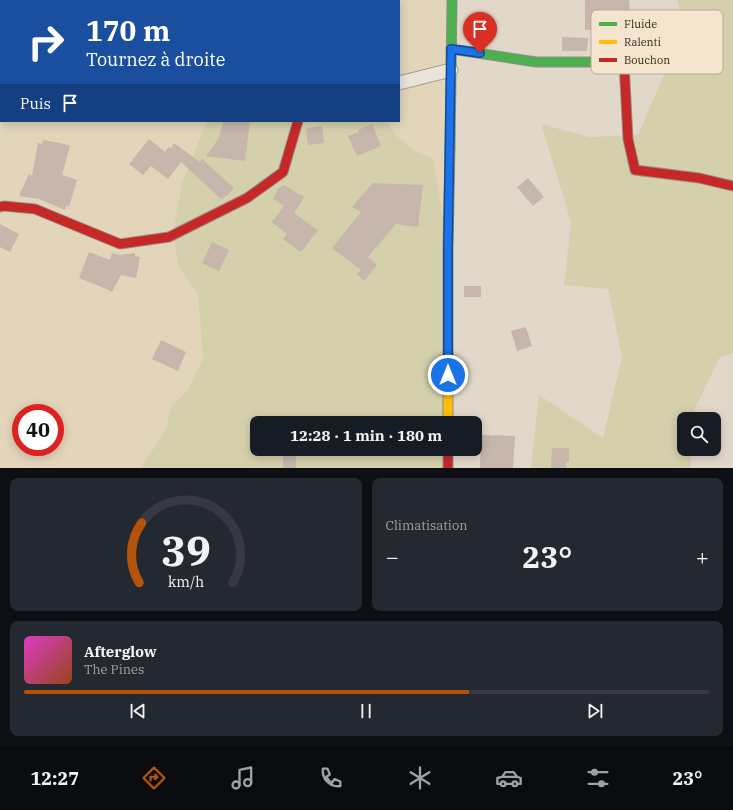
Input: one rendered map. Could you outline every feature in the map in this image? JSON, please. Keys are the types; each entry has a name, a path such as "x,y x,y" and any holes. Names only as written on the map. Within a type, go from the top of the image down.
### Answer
{"street":[{"path":"448,416 448,256 452,0"},
{"path":"451,49 536,62 591,62"},
{"path":"400,83 451,70"},
{"path":"625,74 628,138 635,170 699,178 733,186"},
{"path":"0,207 4,206 35,209 120,244 169,237 247,198 283,172 298,122"},
{"path":"448,456 448,468"}],"shaded area":[{"path":"400,0 452,0 448,248 433,158 414,151 397,136 387,122 400,122"},
{"path":"677,0 733,0 733,353 720,357 693,412 677,412 677,456 691,456 691,468 531,468 539,395 603,438 622,357 608,289 564,285 571,222 541,124 589,137 638,135 664,74 723,74 723,10 679,10"},
{"path":"5,122 207,122 182,183 179,268 198,294 203,358 188,390 172,405 165,431 141,468 0,468 0,132"},
{"path":"207,122 387,122 397,136 414,151 433,158 448,248 448,416 250,416 250,456 448,456 448,468 141,468 165,431 172,405 188,390 203,358 198,294 179,268 173,233 182,183"}],"building":[{"path":"585,0 629,0 630,10 591,10 591,30 585,30"},
{"path":"562,37 588,38 587,51 562,51"},
{"path":"223,122 250,122 245,161 206,156 219,138"},
{"path":"372,124 381,146 357,156 348,136 359,132 358,130"},
{"path":"322,126 324,143 308,145 306,132 307,128"},
{"path":"149,139 165,152 169,147 171,148 174,143 200,162 202,159 234,188 228,195 221,199 181,162 168,179 151,166 143,175 129,164"},
{"path":"43,140 70,146 62,175 77,180 69,207 66,206 65,210 39,199 19,196 29,174 32,176 38,143 42,144"},
{"path":"528,178 544,197 533,206 517,187"},
{"path":"373,183 423,185 418,227 396,224 368,257 377,265 364,281 357,274 361,270 332,248 361,212 352,207"},
{"path":"284,185 304,197 294,213 318,230 301,252 283,239 287,234 272,222 284,206 273,199 279,188"},
{"path":"0,224 19,234 10,252 0,247"},
{"path":"212,242 229,250 219,271 202,263"},
{"path":"89,252 110,260 112,253 121,255 135,253 135,256 140,257 136,278 121,275 112,292 79,278"},
{"path":"464,286 481,286 481,297 464,297"},
{"path":"526,327 532,346 517,351 511,331"},
{"path":"161,340 186,352 178,371 152,359"},
{"path":"482,435 515,436 513,468 480,468 480,456 482,456"},
{"path":"552,448 569,448 569,462 566,462 566,468 551,468"},
{"path":"283,456 296,456 296,468 283,468"}],"traffic: fast":[{"path":"450,149 452,0"},
{"path":"451,49 536,62 591,62"}],"traffic: slow":[{"path":"448,416 448,248 450,149"}],"traffic: jam":[{"path":"625,74 628,139 635,170 699,178 733,186"},
{"path":"0,207 4,206 35,209 120,244 169,237 247,198 283,172 298,122"},
{"path":"448,456 448,468"}],"route":[{"path":"448,375 451,49 480,53"}]}
